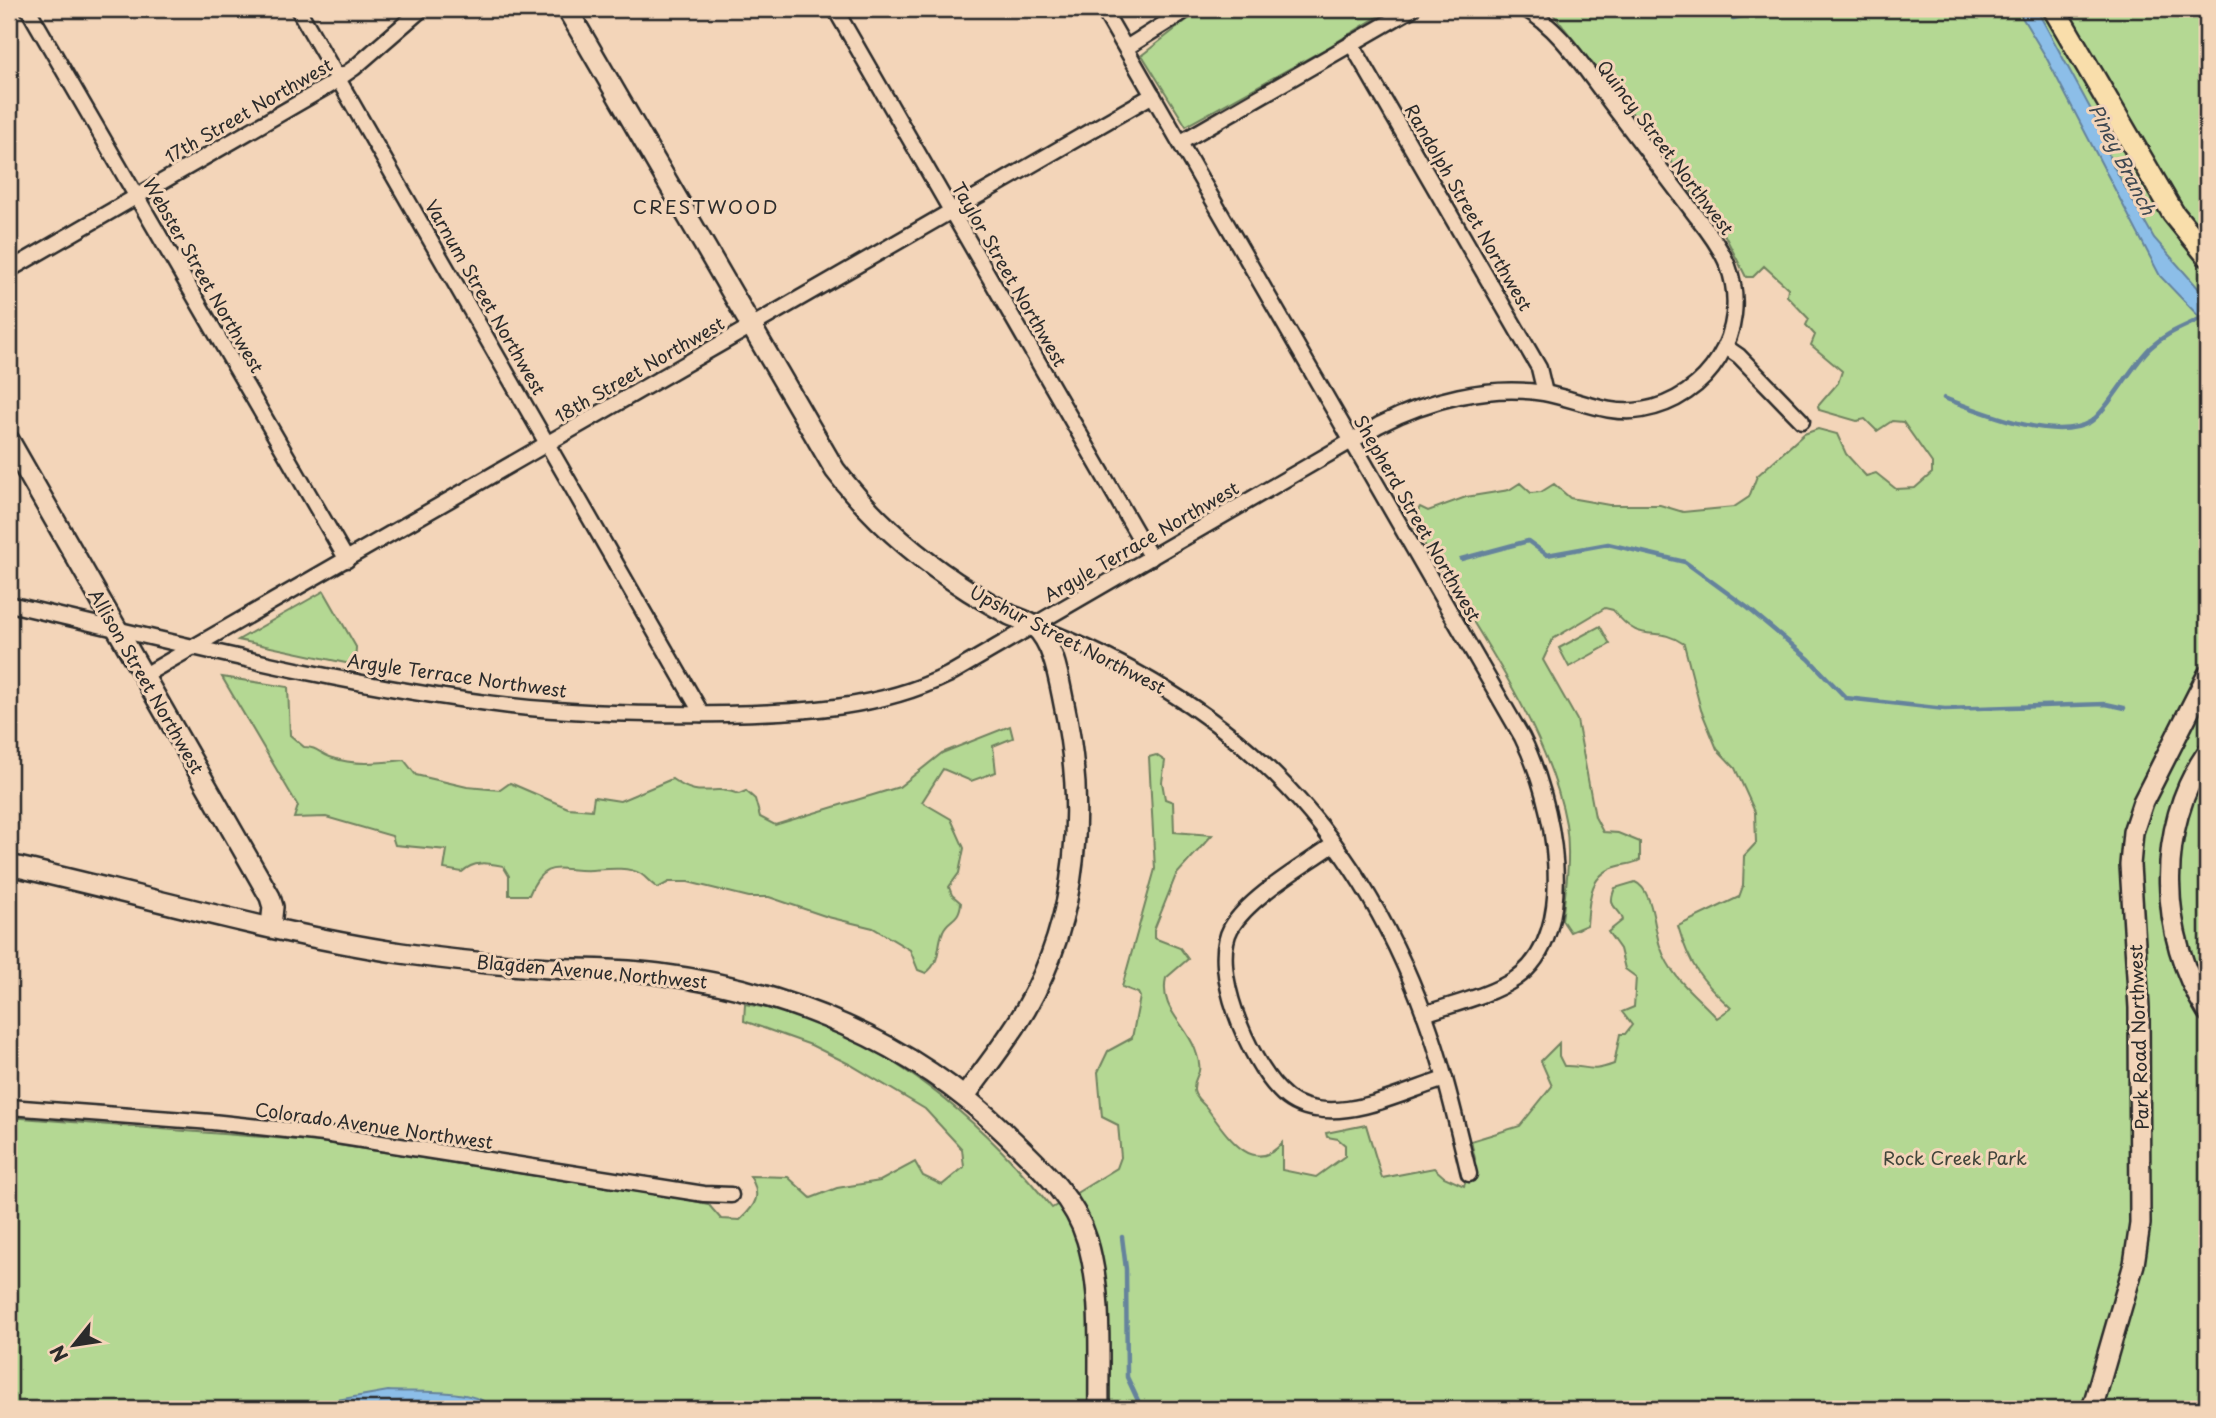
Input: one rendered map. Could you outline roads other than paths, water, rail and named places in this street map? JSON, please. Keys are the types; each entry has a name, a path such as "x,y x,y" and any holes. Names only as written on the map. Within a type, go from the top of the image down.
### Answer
{"main road":[{"path":"2054,9 2173,213 2207,255"}],"street":[{"name":"Webster Street Northwest","path":"28,9 347,560"},
{"name":"Varnum Street Northwest","path":"298,9 702,714"},
{"name":"17th Street Northwest","path":"9,270 339,79 422,9"},
{"name":"Upshur Street Northwest","path":"567,9 827,459 870,511 908,547 990,604 1071,639 1150,678 1208,716 1274,773 1334,844 1378,915 1424,1014 1446,1079 1469,1174"},
{"name":"Taylor Street Northwest","path":"835,9 1151,558"},
{"name":"Shepherd Street Northwest","path":"1103,9 1522,737 1540,781 1553,836 1552,907 1546,933 1532,962 1503,985 1424,1014"},
{"path":"1126,48 1188,9"},
{"path":"1181,142 1412,9"},
{"name":"Quincy Street Northwest","path":"1525,9 1556,33 1718,247 1729,270 1734,294 1734,318 1726,347"},
{"name":"Randolph Street Northwest","path":"1351,43 1539,368 1545,393"},
{"name":"18th Street Northwest","path":"143,676 1153,94"},
{"path":"1726,347 1739,356 1802,421"},
{"name":"Argyle Terrace Northwest","path":"9,604 368,683 509,706 616,714 702,714 779,713 846,706 888,698 948,675 1399,415 1445,400 1499,392 1545,393 1612,410 1652,408 1674,400 1698,384 1715,366 1726,347"},
{"name":"Allison Street Northwest","path":"9,440 270,897 271,926"},
{"path":"965,1096 1001,1048 1034,993 1057,934 1072,874 1077,823 1074,757 1050,650 1034,625"},
{"name":"Park Road Northwest","path":"2092,1409 2134,1264 2141,1216 2139,1020 2131,845 2140,811 2207,676"},
{"path":"2207,753 2194,777 2181,812 2169,887 2177,945 2193,987 2207,1011"},
{"path":"1334,844 1249,907 1235,923 1225,942 1223,966 1226,985 1252,1048 1279,1090 1297,1104 1313,1109 1351,1108 1446,1079"},
{"name":"Blagden Avenue Northwest","path":"9,865 271,926 401,953 543,968 659,974 737,986 834,1020 884,1045 965,1096 1034,1161 1061,1191 1080,1221 1095,1280 1099,1409"},
{"name":"Colorado Avenue Northwest","path":"9,1107 212,1122 324,1135 704,1194 732,1195"}],"water":[{"path":"2017,9 2036,9 2102,130 2110,160 2154,238 2207,298 2207,325 2160,276 2046,57"},
{"path":"388,1391 460,1394 474,1397 494,1409 286,1409"}],"waterway":[{"path":"1733,18 1774,9"},
{"path":"1944,398 2017,423 2057,429 2075,428 2096,417 2136,364 2158,341 2207,315"},
{"path":"1461,559 1528,541 1547,555 1608,544 1685,562 1748,608 1809,659 1846,698 1945,709 2106,704 2124,708"},
{"path":"1122,1237 1126,1269 1127,1377 1142,1409"}],"district":[{"name":"CRESTWOOD","path":"706,206"}],"water label":[{"name":"Piney Branch","path":"2123,159"}],"park label":[{"name":"Rock Creek Park","path":"1955,1157"}]}
